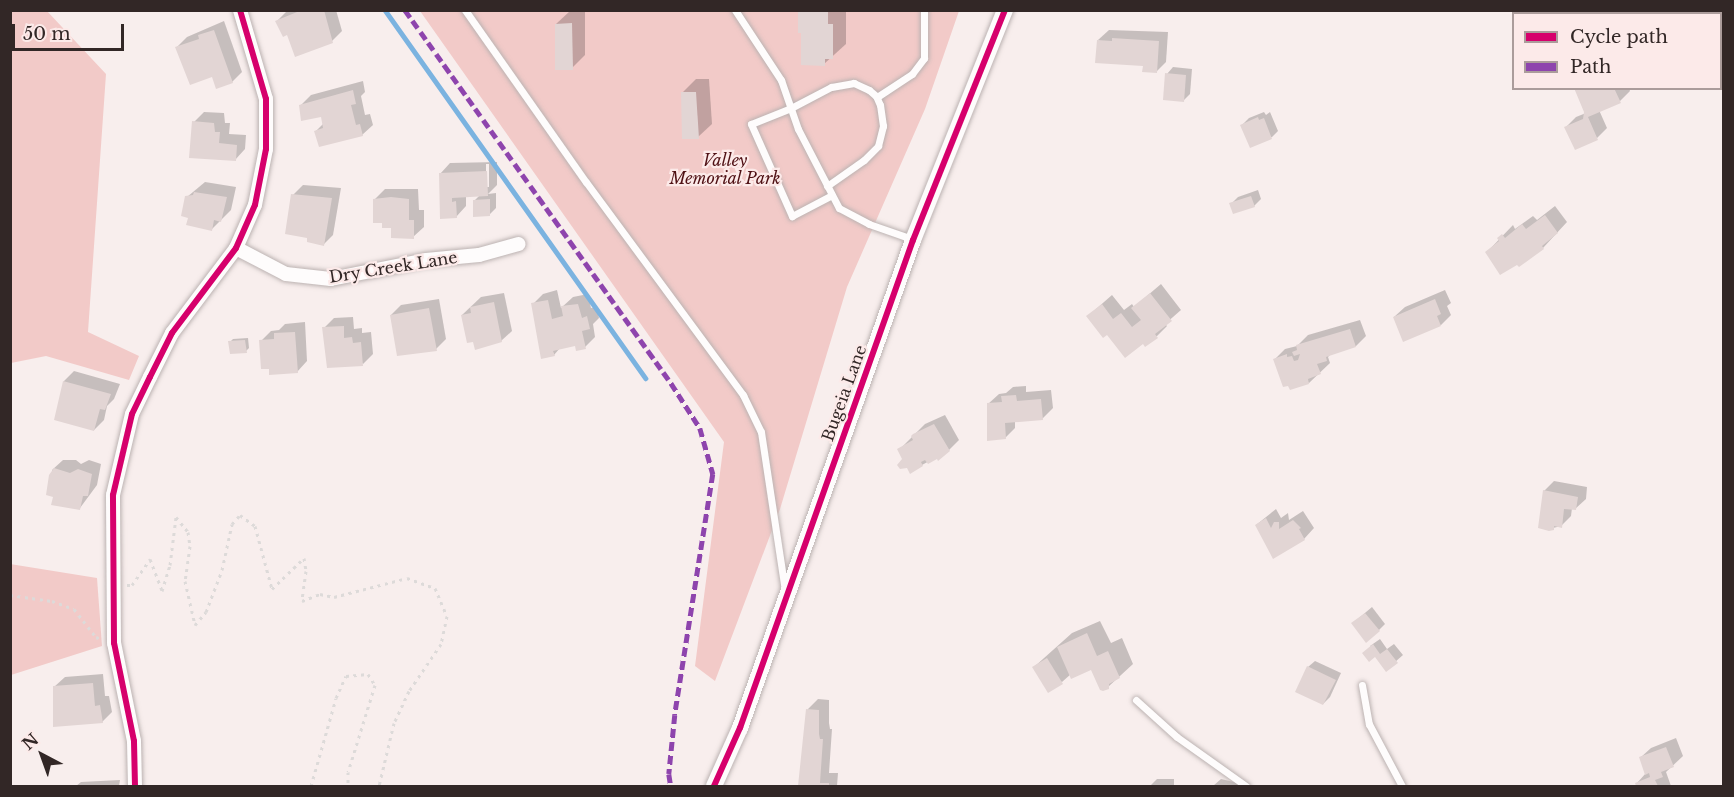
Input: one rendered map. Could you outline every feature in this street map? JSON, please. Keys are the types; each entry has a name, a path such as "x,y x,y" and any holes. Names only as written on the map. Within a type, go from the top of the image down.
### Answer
{"street":[{"path":"135,786 134,741 114,643 113,495 132,414 172,333 236,248 255,205 266,149 266,99 240,10"},
{"name":"Bugeia Lane","path":"714,786 740,728 913,240 1005,10"},
{"name":"Dry Creek Lane","path":"236,248 286,274 331,279 426,260 479,255 519,244"}],"lane":[{"path":"465,10 586,182 743,395 761,432 769,477 776,548 786,596"},
{"path":"735,10 781,80 790,108 839,208 869,224 913,240"},
{"path":"877,97 912,74 924,58 924,10"},
{"path":"827,186 864,160 878,146 884,126 877,97 869,90 854,83 831,87 790,108 751,124 792,216 832,195"},
{"path":"1362,686 1369,724 1402,786"},
{"path":"1136,700 1177,737 1246,786"}],"path":[{"path":"113,586 132,585 150,559 162,591 170,565 176,517 188,532 185,581 195,625 206,612 222,570 232,524 240,515 255,526 272,589 304,558 306,571 302,601 320,594 334,597 407,578 435,588 447,616 441,644 409,691 394,723 379,786"},
{"path":"10,595 52,601 74,609 96,637 114,643"},
{"path":"312,786 336,698 346,676 368,674 375,685 348,772 348,786"}],"green space":[{"path":"11,10 47,11 106,74 88,332 139,356 129,380 46,356 11,363"},
{"name":"Valley Memorial Park","path":"420,11 959,11 925,109 847,287 780,509 715,681 695,666 724,442"},
{"path":"10,564 97,578 102,646 11,675"}],"building":[{"path":"302,10 324,10 333,43 295,57 287,35 283,37 275,21"},
{"path":"798,10 828,10 828,24 833,24 833,59 825,59 825,66 801,65"},
{"path":"572,23 573,70 555,70 555,24"},
{"path":"214,30 233,83 216,89 212,77 190,85 175,47 199,39 198,35"},
{"path":"1112,38 1159,41 1157,73 1142,72 1143,66 1095,63 1097,40 1112,41"},
{"path":"1722,38 1724,38 1724,63 1722,64"},
{"path":"1165,73 1186,75 1184,102 1163,100"},
{"path":"353,90 356,104 351,105 356,125 360,124 363,136 319,147 314,131 323,128 321,117 301,121 299,105"},
{"path":"1575,90 1615,90 1621,103 1588,117 1598,140 1575,150 1564,127 1583,119 1584,112"},
{"path":"681,92 696,92 699,139 682,139"},
{"path":"1258,117 1259,120 1264,118 1272,139 1250,148 1240,125"},
{"path":"192,121 214,123 215,132 220,132 219,143 237,145 236,161 189,158"},
{"path":"487,171 488,196 452,198 452,202 456,201 457,218 440,219 439,173"},
{"path":"194,192 227,197 221,222 214,220 212,231 186,225 188,218 181,216 185,196 193,195"},
{"path":"291,194 332,198 324,246 307,242 307,238 285,234"},
{"path":"1251,196 1255,207 1233,214 1229,203"},
{"path":"391,197 409,199 409,220 414,220 414,239 391,238 391,228 382,228 382,223 373,223 373,199"},
{"path":"490,199 490,216 473,217 473,200"},
{"path":"1545,215 1558,233 1542,246 1544,249 1519,267 1517,265 1500,275 1485,252 1499,241 1497,238 1502,234 1505,238 1522,224 1526,229"},
{"path":"1150,293 1172,321 1155,334 1158,338 1145,347 1143,344 1125,358 1107,335 1103,338 1086,316 1102,304 1113,319 1121,313 1132,327 1141,320 1131,308"},
{"path":"1435,299 1441,314 1437,316 1441,326 1403,342 1393,317"},
{"path":"548,300 552,319 563,316 561,306 578,304 582,318 587,316 590,329 582,331 586,349 576,351 575,346 553,351 555,356 541,359 531,303"},
{"path":"494,302 502,342 475,350 473,342 467,343 461,315 471,313 470,307"},
{"path":"429,308 437,351 397,356 390,315"},
{"path":"344,326 344,338 352,337 353,343 361,342 363,366 327,368 322,327"},
{"path":"1350,329 1356,347 1326,357 1327,361 1317,364 1321,374 1308,379 1309,384 1290,390 1288,386 1283,387 1273,359 1287,354 1287,357 1292,356 1294,361 1298,360 1300,354 1294,356 1292,352 1297,350 1296,345"},
{"path":"295,332 298,373 269,375 269,369 261,369 259,340 274,339 274,333"},
{"path":"245,340 247,353 230,354 228,341"},
{"path":"63,381 111,394 105,410 100,409 94,431 54,420"},
{"path":"1016,395 1017,401 1041,399 1043,420 1005,423 1006,439 987,441 987,403 1002,402 1001,396"},
{"path":"934,424 950,451 938,461 937,459 928,464 925,460 921,462 923,466 910,474 907,468 900,469 897,465 902,459 897,449 913,440 911,436 913,434"},
{"path":"54,468 70,473 78,469 92,474 88,496 83,496 80,510 51,505 53,497 46,495 49,475"},
{"path":"1543,490 1578,497 1576,510 1564,509 1562,528 1554,526 1554,530 1549,531 1538,528"},
{"path":"1266,518 1271,528 1274,522 1279,522 1279,529 1293,520 1301,528 1299,529 1305,540 1273,559 1255,525"},
{"path":"1365,613 1380,631 1366,643 1351,623"},
{"path":"1087,633 1097,656 1108,651 1120,678 1109,684 1109,689 1103,691 1100,690 1091,670 1071,679 1057,647"},
{"path":"1373,644 1380,654 1387,649 1398,663 1386,672 1375,657 1369,662 1362,653"},
{"path":"1047,658 1063,684 1048,693 1032,667"},
{"path":"1307,666 1336,680 1323,705 1295,692"},
{"path":"93,683 95,706 100,705 103,723 53,727 53,686"},
{"path":"806,709 819,710 819,734 820,739 823,739 820,783 829,783 829,786 798,786"},
{"path":"1666,747 1674,767 1661,772 1663,777 1655,780 1658,786 1636,786 1635,783 1650,777 1649,773 1645,775 1639,757"}],"waterway":[{"path":"385,10 646,378"}],"marked path":[{"path":"405,10 671,383 700,428 713,474 675,715 669,774 671,786"}],"cycle path":[{"path":"135,786 134,741 114,643 113,495 132,414 150,377 172,333 236,248 255,205 266,149 266,99 240,10"},
{"path":"714,786 740,728 913,240 1005,10"}]}
